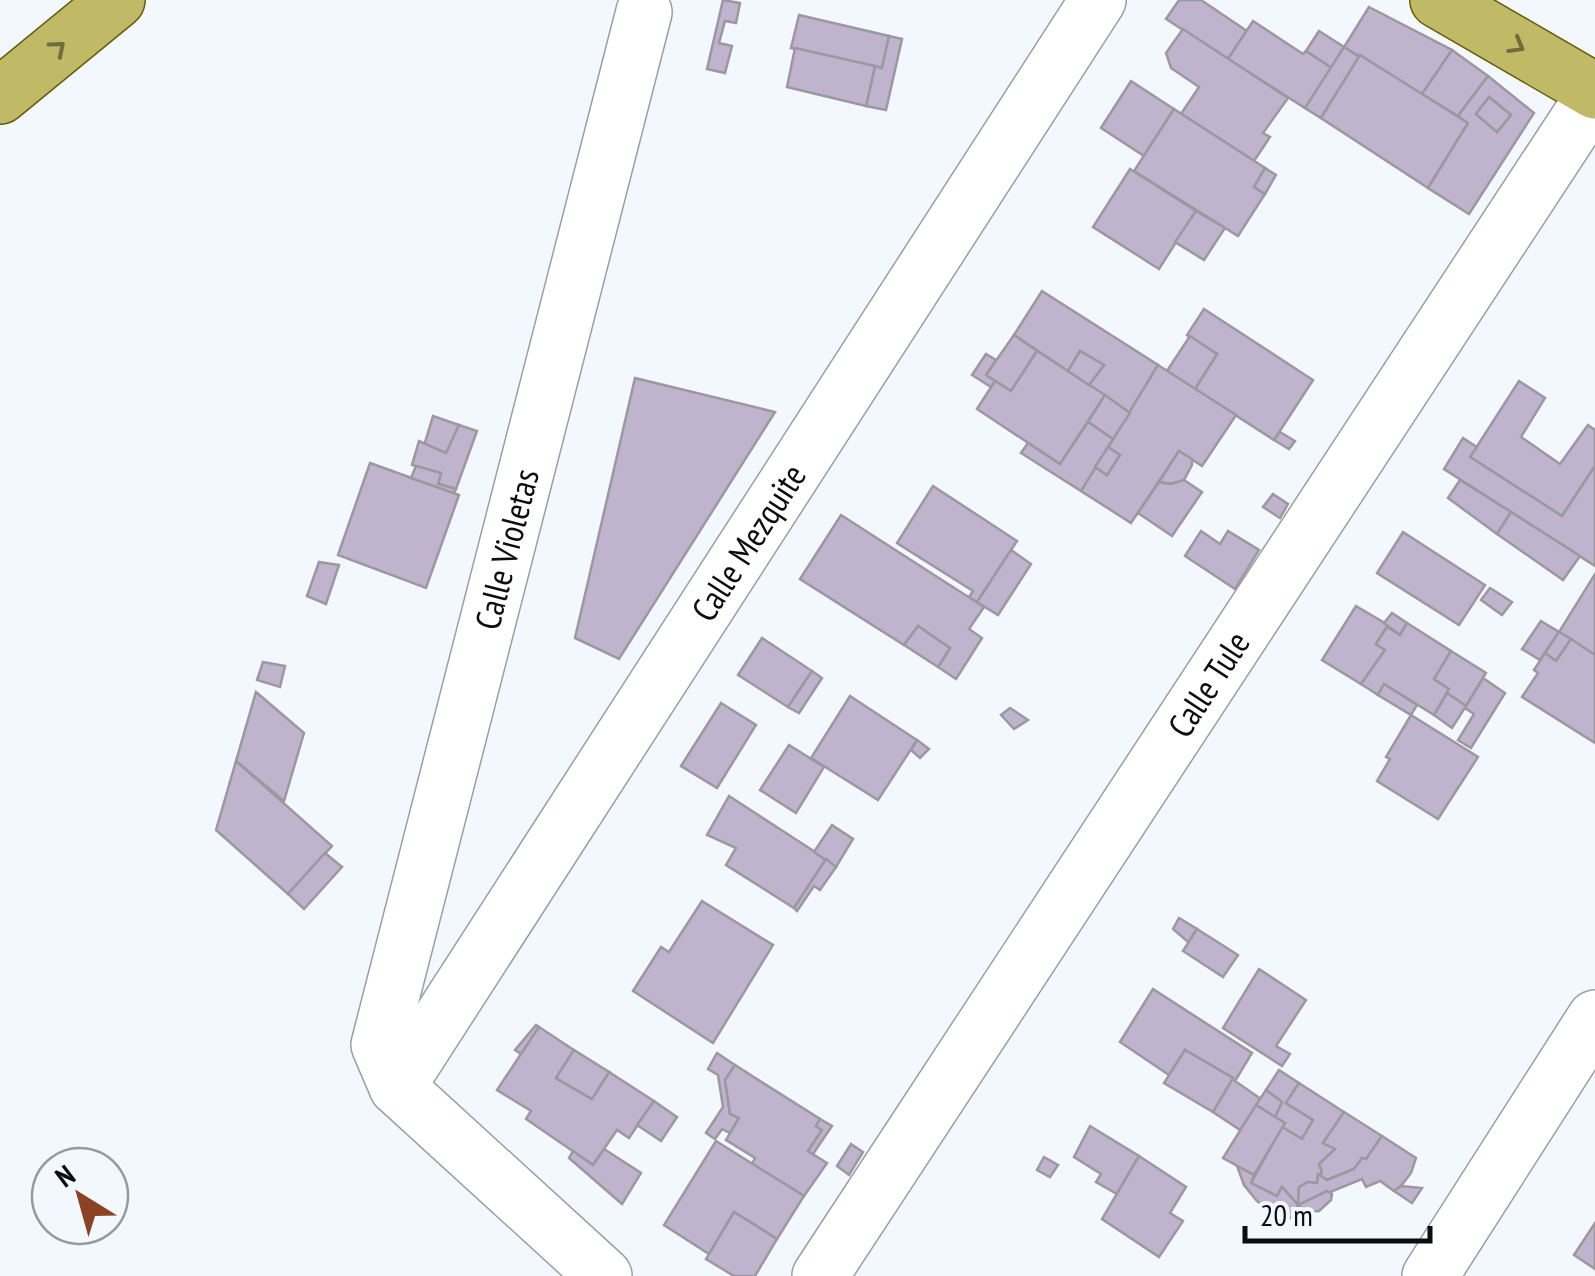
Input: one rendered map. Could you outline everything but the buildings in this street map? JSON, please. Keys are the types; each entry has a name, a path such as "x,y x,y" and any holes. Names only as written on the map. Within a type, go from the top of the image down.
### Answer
{"main road":[{"path":"0,96 117,0"},
{"path":"1438,0 1595,92"}],"street":[{"name":"Calle Mezquite","path":"397,1087 1098,0"},
{"name":"Calle Violetas","path":"397,1087 380,1045 644,12"},
{"name":"Calle Tule","path":"820,1276 1595,92"},
{"path":"1430,1276 1595,1018"},
{"path":"397,1087 604,1276"}]}
